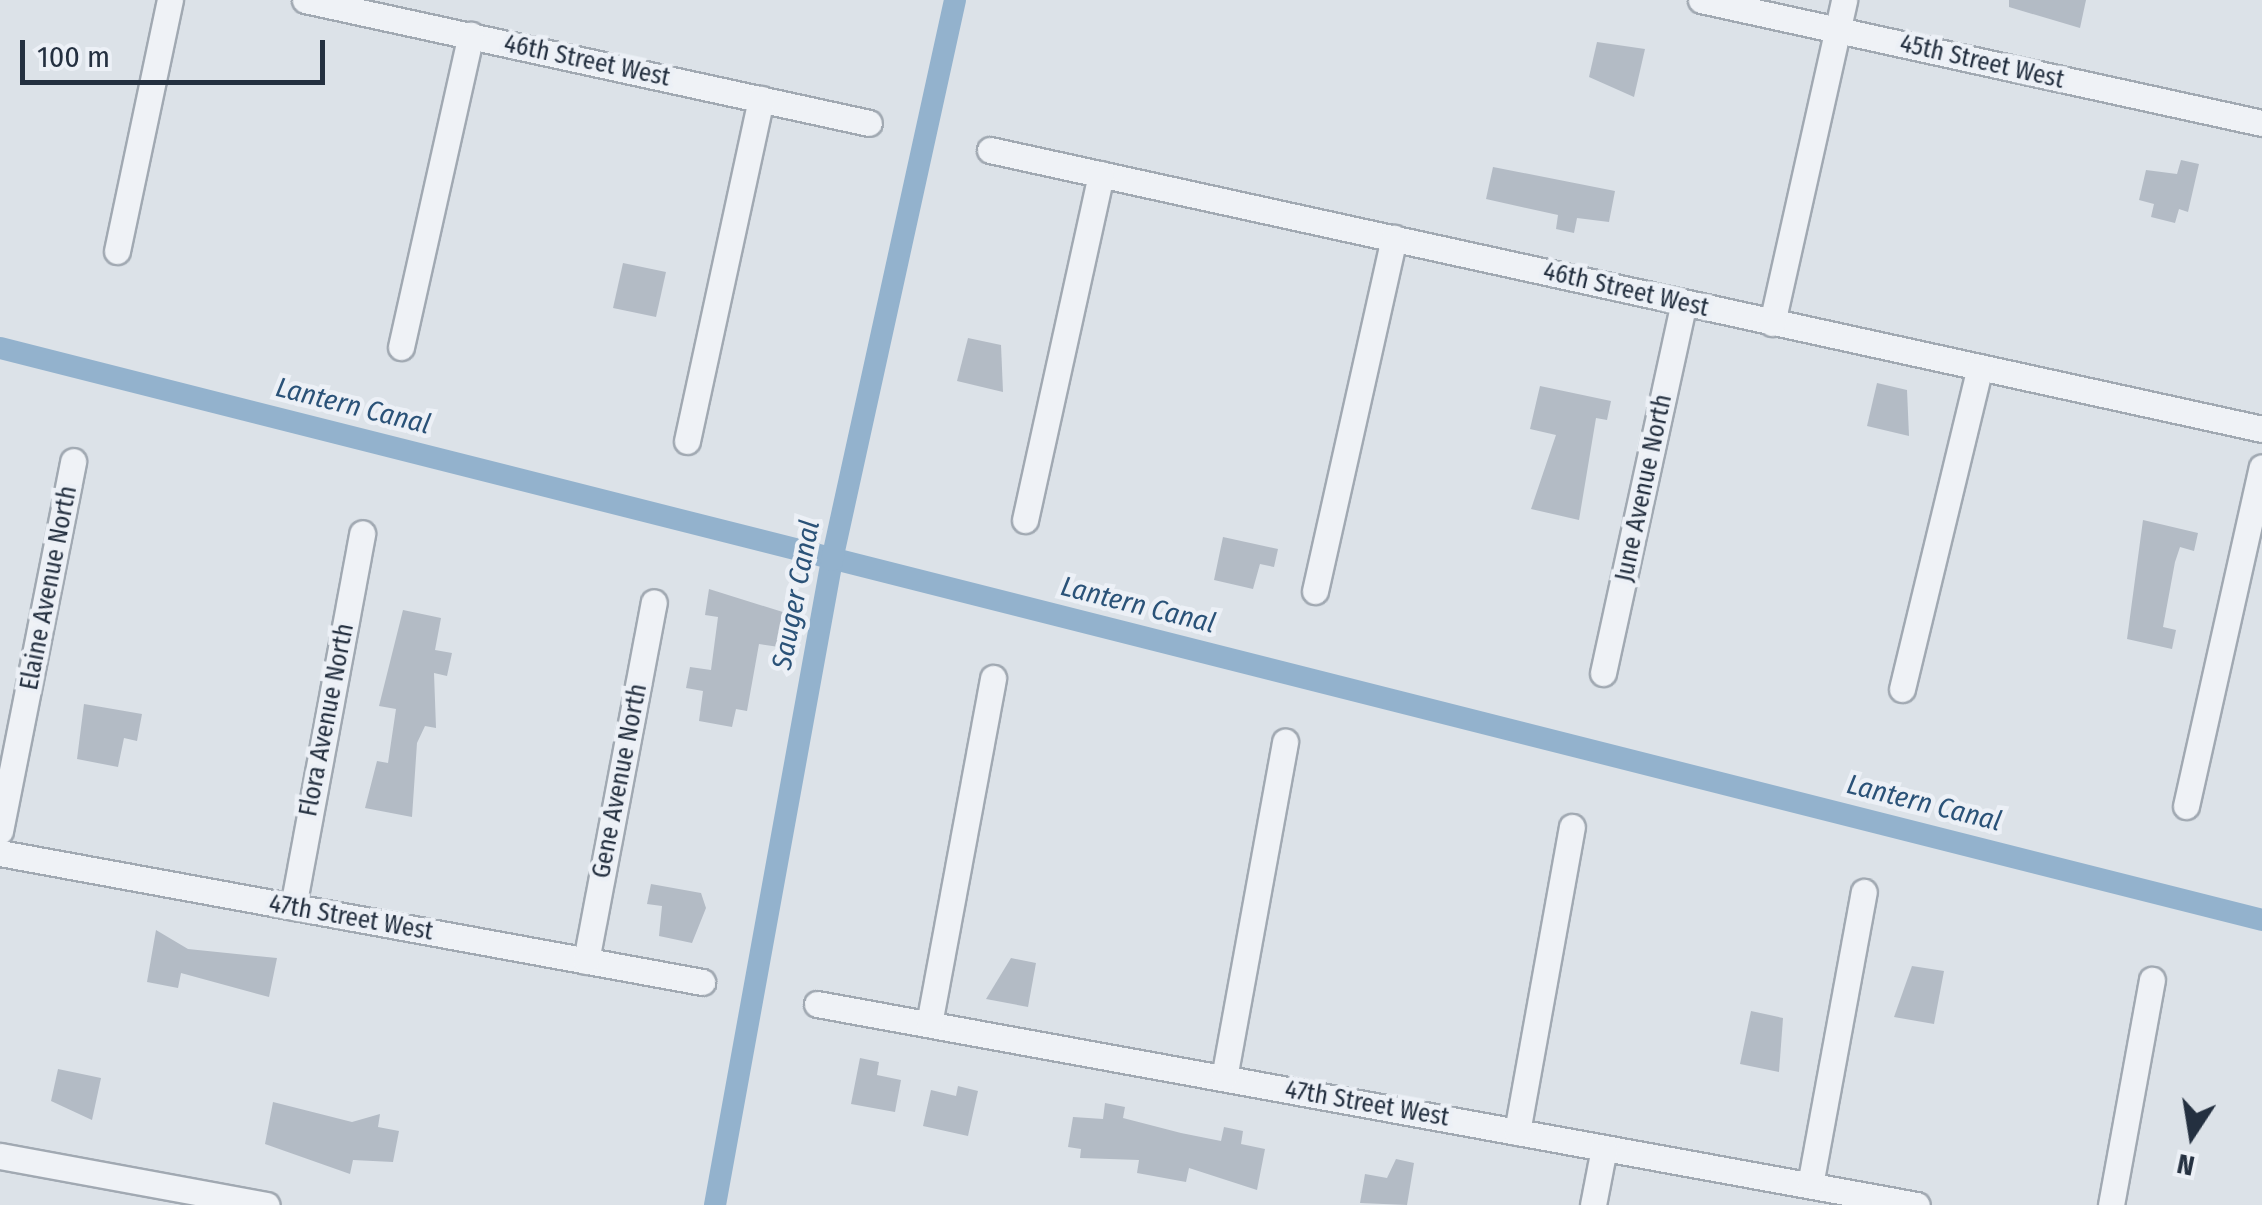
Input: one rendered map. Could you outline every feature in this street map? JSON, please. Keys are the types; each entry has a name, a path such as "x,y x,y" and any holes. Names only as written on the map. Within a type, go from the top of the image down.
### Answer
{"street":[{"path":"117,250 170,0"},
{"name":"46th Street West","path":"306,0 869,123"},
{"name":"45th Street West","path":"1702,0 2262,123"},
{"path":"1772,322 1844,0"},
{"path":"401,347 471,35"},
{"path":"687,441 762,99"},
{"name":"46th Street West","path":"990,150 2262,429"},
{"path":"1024,520 1101,174"},
{"path":"1314,591 1394,238"},
{"name":"June Avenue North","path":"1603,672 1684,303"},
{"path":"1902,689 1980,367"},
{"name":"Elaine Avenue North","path":"0,831 73,461"},
{"path":"2186,806 2262,466"},
{"name":"Flora Avenue North","path":"293,907 362,533"},
{"name":"Gene Avenue North","path":"586,961 654,602"},
{"path":"928,1024 994,678"},
{"path":"1224,1078 1285,741"},
{"path":"1517,1132 1572,828"},
{"name":"47th Street West","path":"0,852 702,982"},
{"path":"1810,1186 1864,892"},
{"path":"2111,1205 2152,980"},
{"name":"47th Street West","path":"817,1004 1917,1205"},
{"path":"1593,1205 1604,1148"},
{"path":"0,1156 266,1205"}],"building":[{"path":"2009,0 2086,0 2080,28 2009,7"},
{"path":"1597,42 1645,49 1634,97 1589,77"},
{"path":"2181,160 2199,164 2188,212 2179,209 2175,223 2151,217 2154,204 2139,200 2146,170 2177,174"},
{"path":"1493,167 1615,191 1609,222 1577,218 1574,233 1556,229 1558,215 1486,199"},
{"path":"623,263 666,272 656,317 613,308"},
{"path":"968,338 1001,345 1003,392 957,381"},
{"path":"1877,383 1907,390 1909,436 1867,426"},
{"path":"1540,386 1611,401 1607,420 1596,418 1579,520 1531,509 1556,435 1530,429"},
{"path":"2143,520 2198,533 2194,551 2180,547 2175,562 2163,627 2176,630 2172,649 2127,639"},
{"path":"1223,537 1278,549 1274,567 1260,564 1253,589 1214,580"},
{"path":"709,589 786,613 779,647 759,644 747,711 736,709 732,727 699,721 703,691 686,688 690,667 711,670 718,617 705,615"},
{"path":"403,610 441,618 435,650 452,653 447,676 434,673 436,728 425,726 417,743 412,817 365,808 377,761 388,763 396,709 379,706"},
{"path":"84,704 142,714 137,741 124,738 118,767 77,759"},
{"path":"651,884 701,893 706,908 692,943 659,936 662,906 647,904"},
{"path":"156,930 188,949 277,958 269,997 181,973 178,988 147,982"},
{"path":"1011,958 1036,963 1028,1007 986,999"},
{"path":"1912,966 1944,971 1934,1024 1894,1017"},
{"path":"1751,1011 1783,1018 1779,1072 1740,1064"},
{"path":"860,1058 879,1062 877,1075 901,1080 895,1112 851,1104"},
{"path":"58,1069 101,1078 92,1120 51,1101"},
{"path":"958,1086 978,1091 968,1136 923,1126 931,1090 956,1096"},
{"path":"273,1102 352,1122 380,1114 378,1127 399,1131 393,1162 353,1160 350,1174 265,1144"},
{"path":"1105,1103 1125,1107 1123,1118 1181,1133 1221,1141 1224,1127 1243,1131 1241,1144 1265,1149 1257,1190 1189,1168 1186,1182 1137,1173 1139,1160 1080,1158 1081,1149 1068,1147 1073,1117 1103,1119"},
{"path":"1396,1159 1414,1163 1407,1205 1360,1203 1365,1174 1387,1178"}],"waterway":[{"name":"Sauger Canal","path":"715,1205 832,560 955,0"},
{"name":"Lantern Canal","path":"0,348 2262,920"}]}
